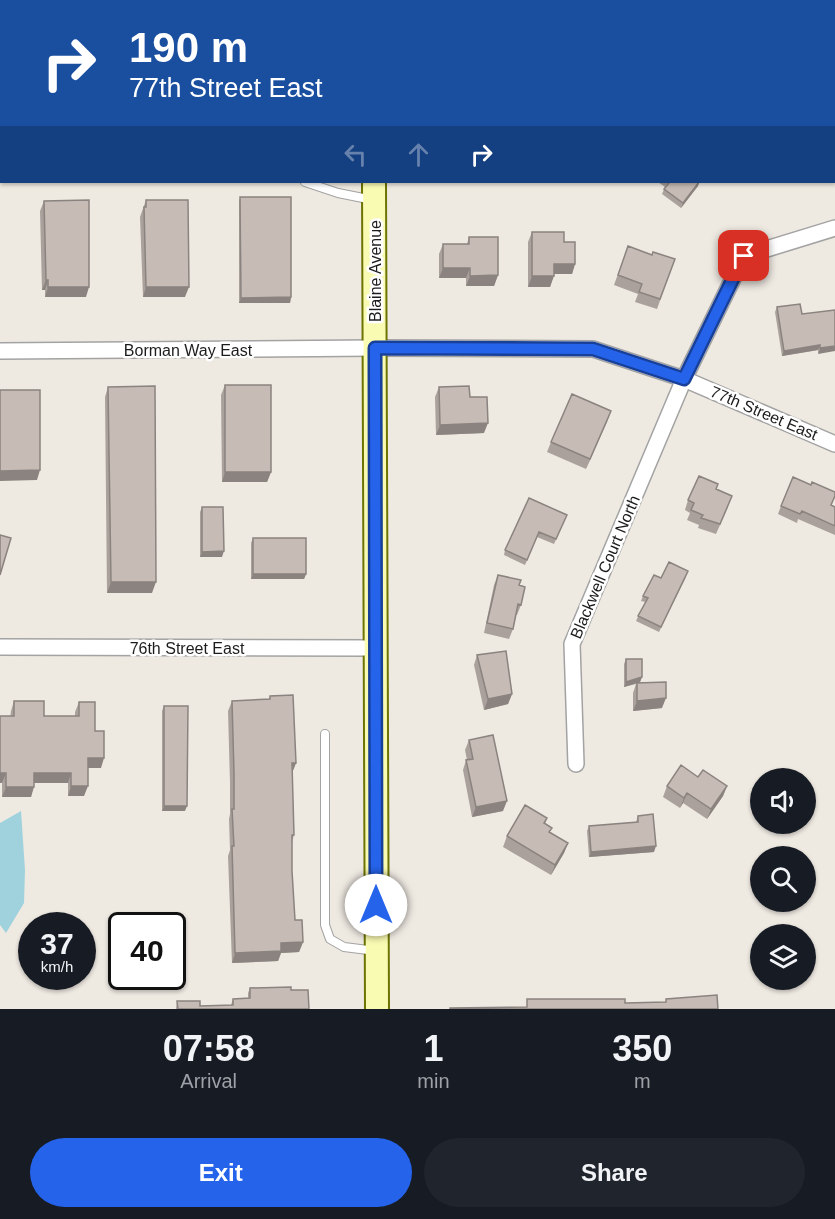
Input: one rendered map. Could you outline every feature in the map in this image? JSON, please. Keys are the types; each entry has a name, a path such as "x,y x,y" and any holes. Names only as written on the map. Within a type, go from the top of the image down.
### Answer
{"street":[{"name":"Blaine Avenue","path":"374,191 377,1009"},
{"name":"Blackwell Court North","path":"576,764 572,644 684,379 744,256 835,228"},
{"name":"Borman Way East","path":"0,351 375,348"},
{"name":"77th Street East","path":"375,348 593,349 684,379 835,444"},
{"name":"76th Street East","path":"0,647 374,648"}],"lane":[{"path":"308,183 338,193 374,191"},
{"path":"325,734 325,925 330,939 344,947 376,952"}],"water":[{"path":"21,811 25,870 24,903 6,933 0,925 0,823"}],"building":[{"path":"669,183 698,183 683,203 664,189"},
{"path":"240,197 291,197 291,297 241,298"},
{"path":"89,200 89,287 48,287 44,201"},
{"path":"146,200 188,200 189,287 146,287 144,207 146,207"},
{"path":"532,232 564,232 564,242 575,242 575,264 554,264 554,276 532,276"},
{"path":"469,237 498,237 498,275 470,276 470,268 443,268 443,244 469,244"},
{"path":"628,246 652,255 653,252 675,259 660,299 639,292 642,284 618,275"},
{"path":"800,304 802,314 835,310 835,346 820,348 820,345 784,351 777,307"},
{"path":"225,385 271,385 271,472 225,472"},
{"path":"155,386 156,582 111,582 108,387"},
{"path":"469,386 470,397 487,397 488,423 440,425 439,387"},
{"path":"0,390 40,390 40,470 0,471"},
{"path":"572,394 611,411 590,459 551,442"},
{"path":"699,476 718,484 716,489 732,496 720,524 701,518 703,515 691,510 694,503 688,500"},
{"path":"793,477 835,492 831,505 835,507 835,526 802,511 800,514 781,506"},
{"path":"529,498 567,515 556,539 539,532 527,560 505,550"},
{"path":"202,507 223,507 224,551 202,552"},
{"path":"0,535 11,538 0,575"},
{"path":"253,538 306,538 306,574 253,574"},
{"path":"669,562 688,571 661,627 638,616 648,598 643,596 654,575 661,578"},
{"path":"498,575 521,580 519,585 525,587 521,605 518,604 513,629 487,623"},
{"path":"506,651 512,694 488,699 477,655"},
{"path":"626,659 642,659 642,677 626,682"},
{"path":"666,682 666,698 637,701 637,683"},
{"path":"293,695 296,763 292,763 294,835 292,835 292,871 295,920 302,920 303,942 281,943 281,951 235,953 232,701"},
{"path":"14,701 44,701 44,716 79,716 79,702 95,702 95,731 104,731 104,758 88,758 88,786 71,786 71,773 34,773 34,787 6,787 6,773 0,773 0,716 14,716"},
{"path":"164,706 188,706 187,806 164,806"},
{"path":"493,735 507,801 476,807 466,760 473,759 469,740"},
{"path":"681,765 698,777 703,770 727,786 711,809 687,793 684,798 667,786"},
{"path":"525,805 547,818 544,823 552,828 549,832 568,843 555,865 507,836"},
{"path":"653,814 656,846 591,852 589,826 638,822 638,816"},
{"path":"291,987 291,990 308,990 309,1009 178,1009 177,1001 200,1001 200,1006 233,1005 233,999 250,998 250,988"},
{"path":"717,995 718,1009 450,1009 527,1007 527,999 625,999 625,1003 666,1002 666,999"}],"route":[{"path":"376,905 375,348 593,349 684,379 744,256"}]}
